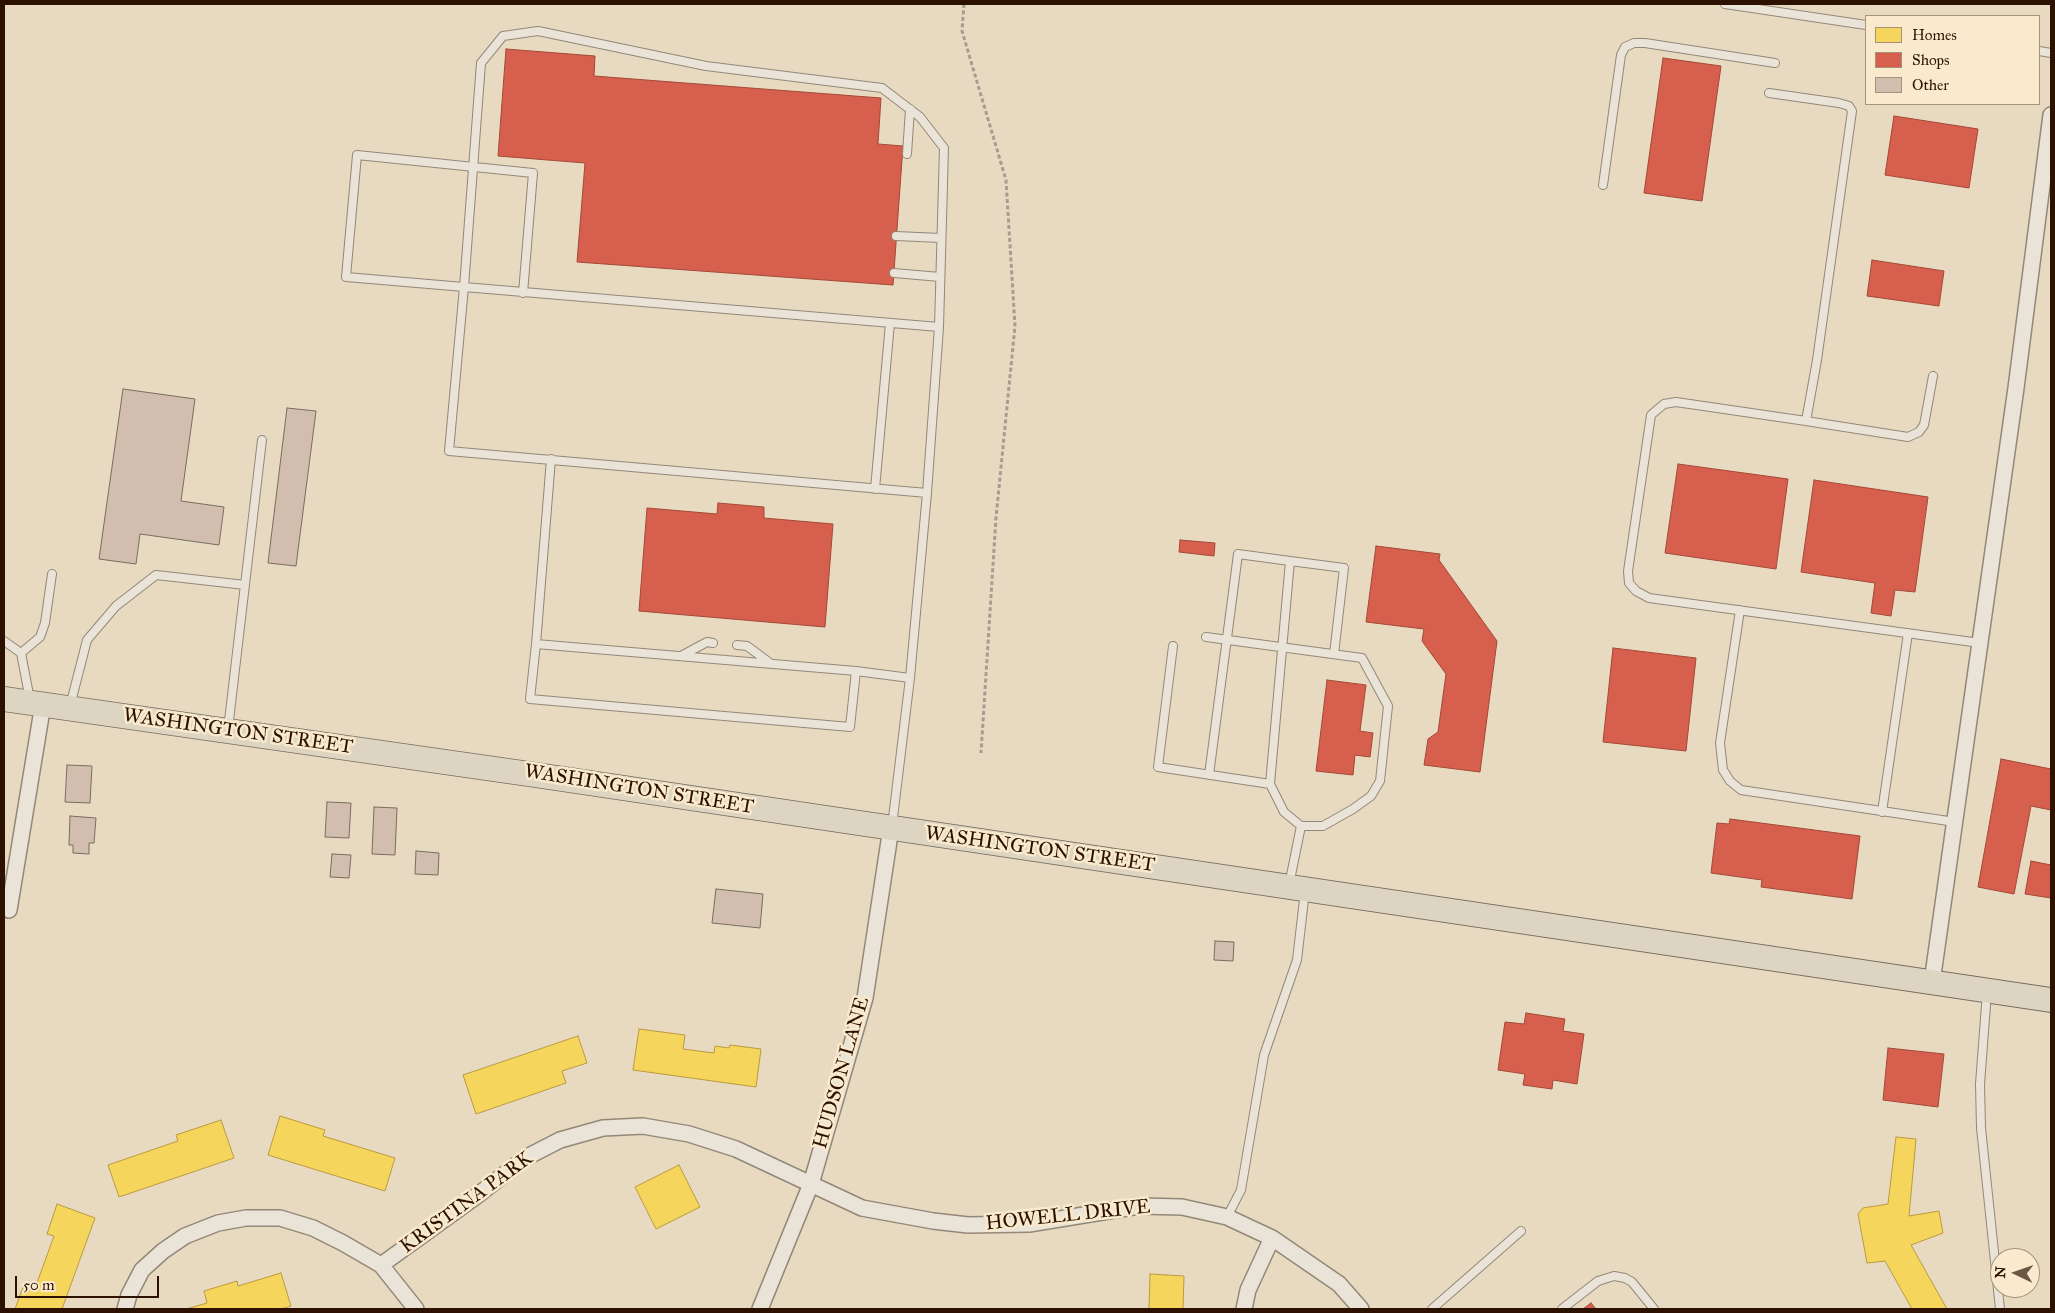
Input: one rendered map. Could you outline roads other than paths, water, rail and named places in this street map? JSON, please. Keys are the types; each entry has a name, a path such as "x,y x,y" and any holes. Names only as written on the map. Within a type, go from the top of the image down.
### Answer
{"main road":[{"name":"WASHINGTON STREET","path":"4,699 2051,1000"}],"street":[{"path":"1932,982 2051,115"},
{"path":"9,910 36,703"},
{"name":"HUDSON LANE","path":"760,1309 811,1184 864,998 891,828"},
{"name":"KRISTINA PARK","path":"381,1265 478,1195 525,1158 560,1140 603,1128 643,1126 689,1134 736,1149 811,1184"},
{"name":"HOWELL DRIVE","path":"811,1184 862,1208 933,1222 968,1225 1029,1224 1139,1206 1182,1207 1227,1218 1272,1238 1339,1284 1361,1309"},
{"path":"125,1309 129,1295 142,1270 163,1251 185,1236 218,1223 246,1218 280,1218 313,1228 381,1265 416,1309"},
{"path":"1244,1309 1248,1290 1272,1238"}],"lane":[{"path":"1725,4 1865,25"},
{"path":"1783,12 1785,4"},
{"path":"891,828 910,678 927,492 939,327 944,148 920,117 882,88 706,66 538,31 503,36 481,63 449,451 927,492"},
{"path":"1603,185 1621,55 1625,47 1634,43 1645,43 1774,63"},
{"path":"1770,93 1839,103 1849,106 1852,111 1817,360 1806,421"},
{"path":"907,154 910,109"},
{"path":"523,293 533,173 357,155 346,277 523,293 939,327"},
{"path":"896,236 941,238"},
{"path":"894,273 940,277"},
{"path":"875,489 890,323"},
{"path":"1933,376 1924,425 1919,432 1908,437 1676,402 1664,404 1651,415 1628,570 1629,583 1636,591 1649,598 1980,643"},
{"path":"228,731 262,440"},
{"path":"552,460 530,699 850,727 856,671"},
{"path":"1210,775 1238,554 1344,568 1334,654"},
{"path":"1206,637 1283,648 1362,658 1388,706 1380,781 1371,796 1323,826 1301,826 1284,812 1270,784 1283,648 1290,561"},
{"path":"21,653 40,637 45,623 52,574"},
{"path":"70,708 87,640 116,606 156,575 245,586"},
{"path":"1740,610 1720,743 1723,770 1730,781 1741,790 1955,822"},
{"path":"1882,812 1908,633"},
{"path":"4,641 21,653 36,703"},
{"path":"680,656 707,642 713,643"},
{"path":"536,644 856,671 910,678"},
{"path":"737,645 747,646 771,664"},
{"path":"1174,646 1158,767 1270,784"},
{"path":"1227,1218 1241,1190 1264,1055 1297,960 1289,887 1301,826"},
{"path":"1987,990 1980,1084 1981,1128 2000,1309"},
{"path":"1432,1309 1520,1231"},
{"path":"1562,1309 1598,1280 1614,1276 1625,1278 1632,1282 1654,1309"}]}
